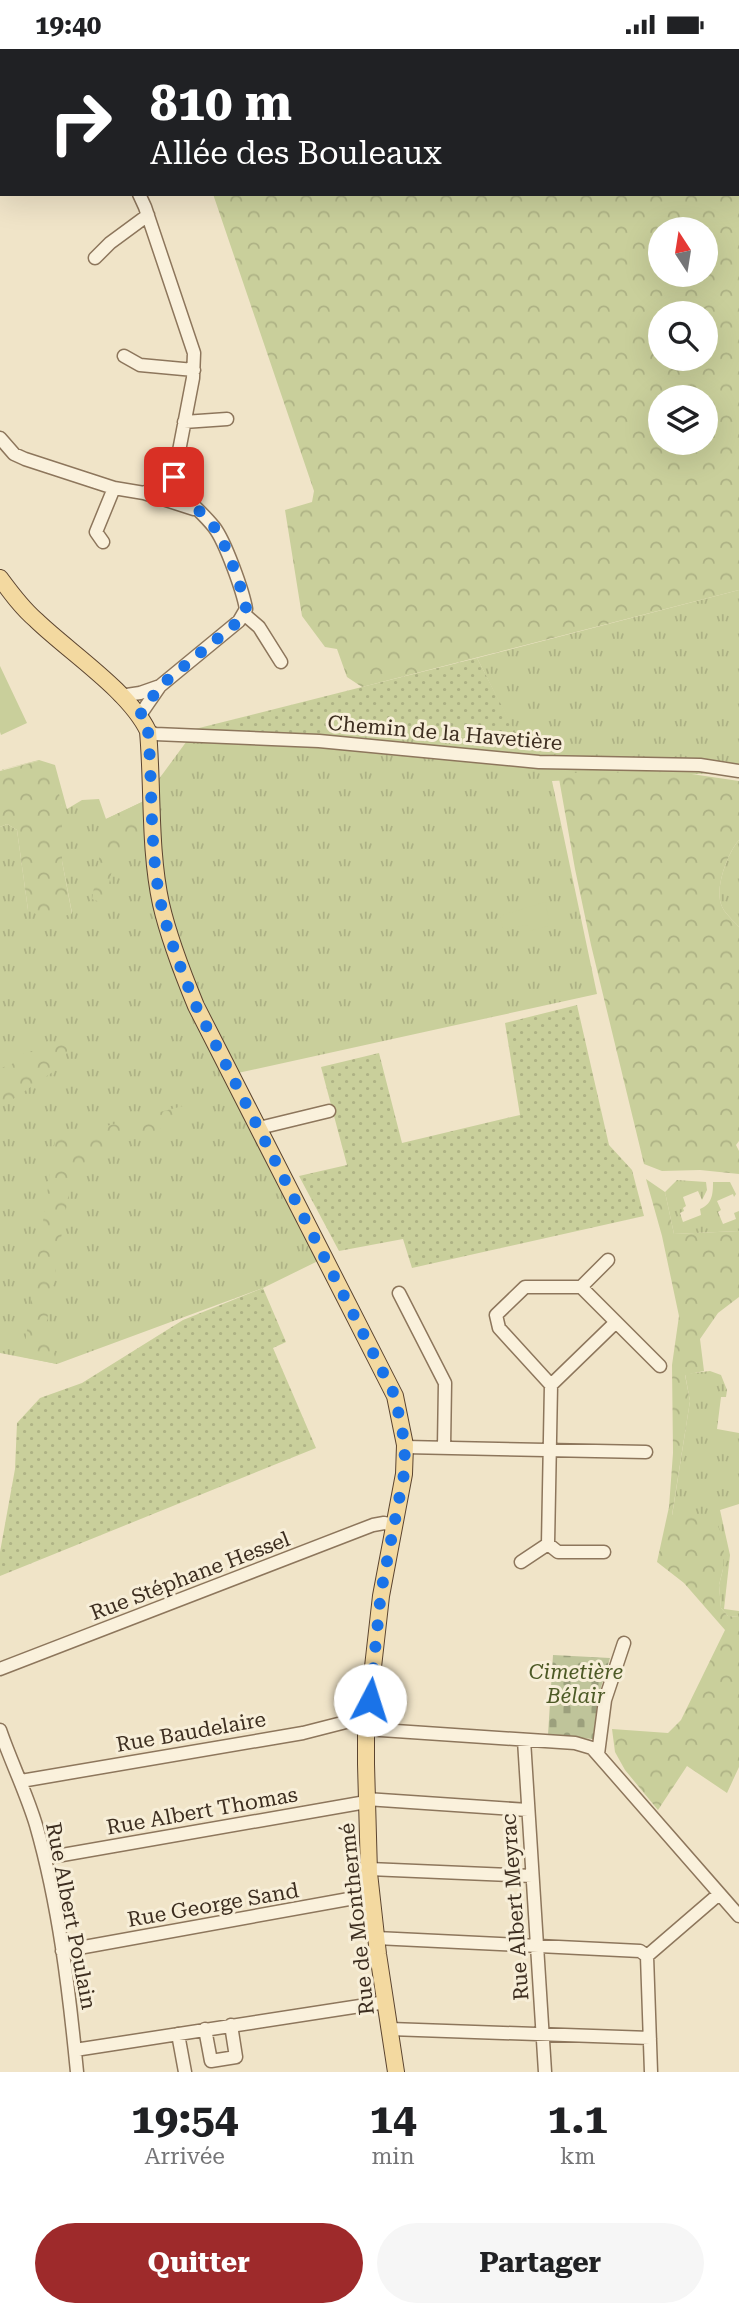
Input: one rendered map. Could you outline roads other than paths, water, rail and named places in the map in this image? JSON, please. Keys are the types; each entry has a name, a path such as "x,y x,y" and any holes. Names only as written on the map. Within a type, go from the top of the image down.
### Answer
{"main road":[{"name":"Rue de Monthermé","path":"0,579 33,618 140,715 148,731 156,868 161,903 178,966 395,1396 405,1447 404,1474 381,1592 367,1726 366,1800 376,1938 396,2072"}],"street":[{"path":"140,196 194,353 194,370 174,477 181,494 217,530 243,592 246,608 239,621 160,686 140,715"},
{"path":"96,258 110,243 148,215"},
{"path":"124,356 140,365 194,370"},
{"path":"184,422 227,419"},
{"path":"0,438 14,454 114,488 144,493 198,510"},
{"path":"144,493 174,477"},
{"path":"103,543 96,533 114,488"},
{"path":"244,614 259,627 281,662"},
{"path":"120,696 160,686"},
{"name":"Chemin de la Havetière","path":"148,731 155,734 319,741 539,762 700,765 739,771"},
{"path":"260,1128 329,1111"},
{"path":"551,1385 499,1328 496,1315 526,1287 581,1287 608,1260"},
{"path":"581,1287 660,1366"},
{"path":"399,1293 445,1383 444,1447"},
{"path":"548,1544 551,1385 615,1322"},
{"path":"405,1447 646,1452"},
{"name":"Rue Stéphane Hessel","path":"0,1669 373,1525 394,1525"},
{"path":"548,1544 558,1552 604,1552"},
{"path":"521,1562 548,1544"},
{"path":"624,1643 606,1700 598,1754 739,1916"},
{"name":"Rue Baudelaire","path":"21,1781 303,1733 346,1722 575,1743 592,1748 598,1754"},
{"name":"Rue Albert Poulain","path":"0,1730 21,1781 45,1858 62,1951 77,2072"},
{"name":"Rue Albert Meyrac","path":"524,1740 545,2072"},
{"name":"Rue Albert Thomas","path":"45,1858 366,1800 528,1810"},
{"path":"369,1870 532,1876"},
{"path":"647,1956 719,1894"},
{"name":"Rue George Sand","path":"62,1951 372,1895"},
{"path":"376,1938 640,1951 647,1956"},
{"path":"647,1956 651,2072"},
{"path":"75,2050 386,2002"},
{"path":"205,2029 211,2061 236,2057 231,2025"},
{"path":"390,2029 650,2038"},
{"path":"178,2034 185,2072"}],"park label":[{"name":"Cimetière Bélair","path":"576,1684"}]}
